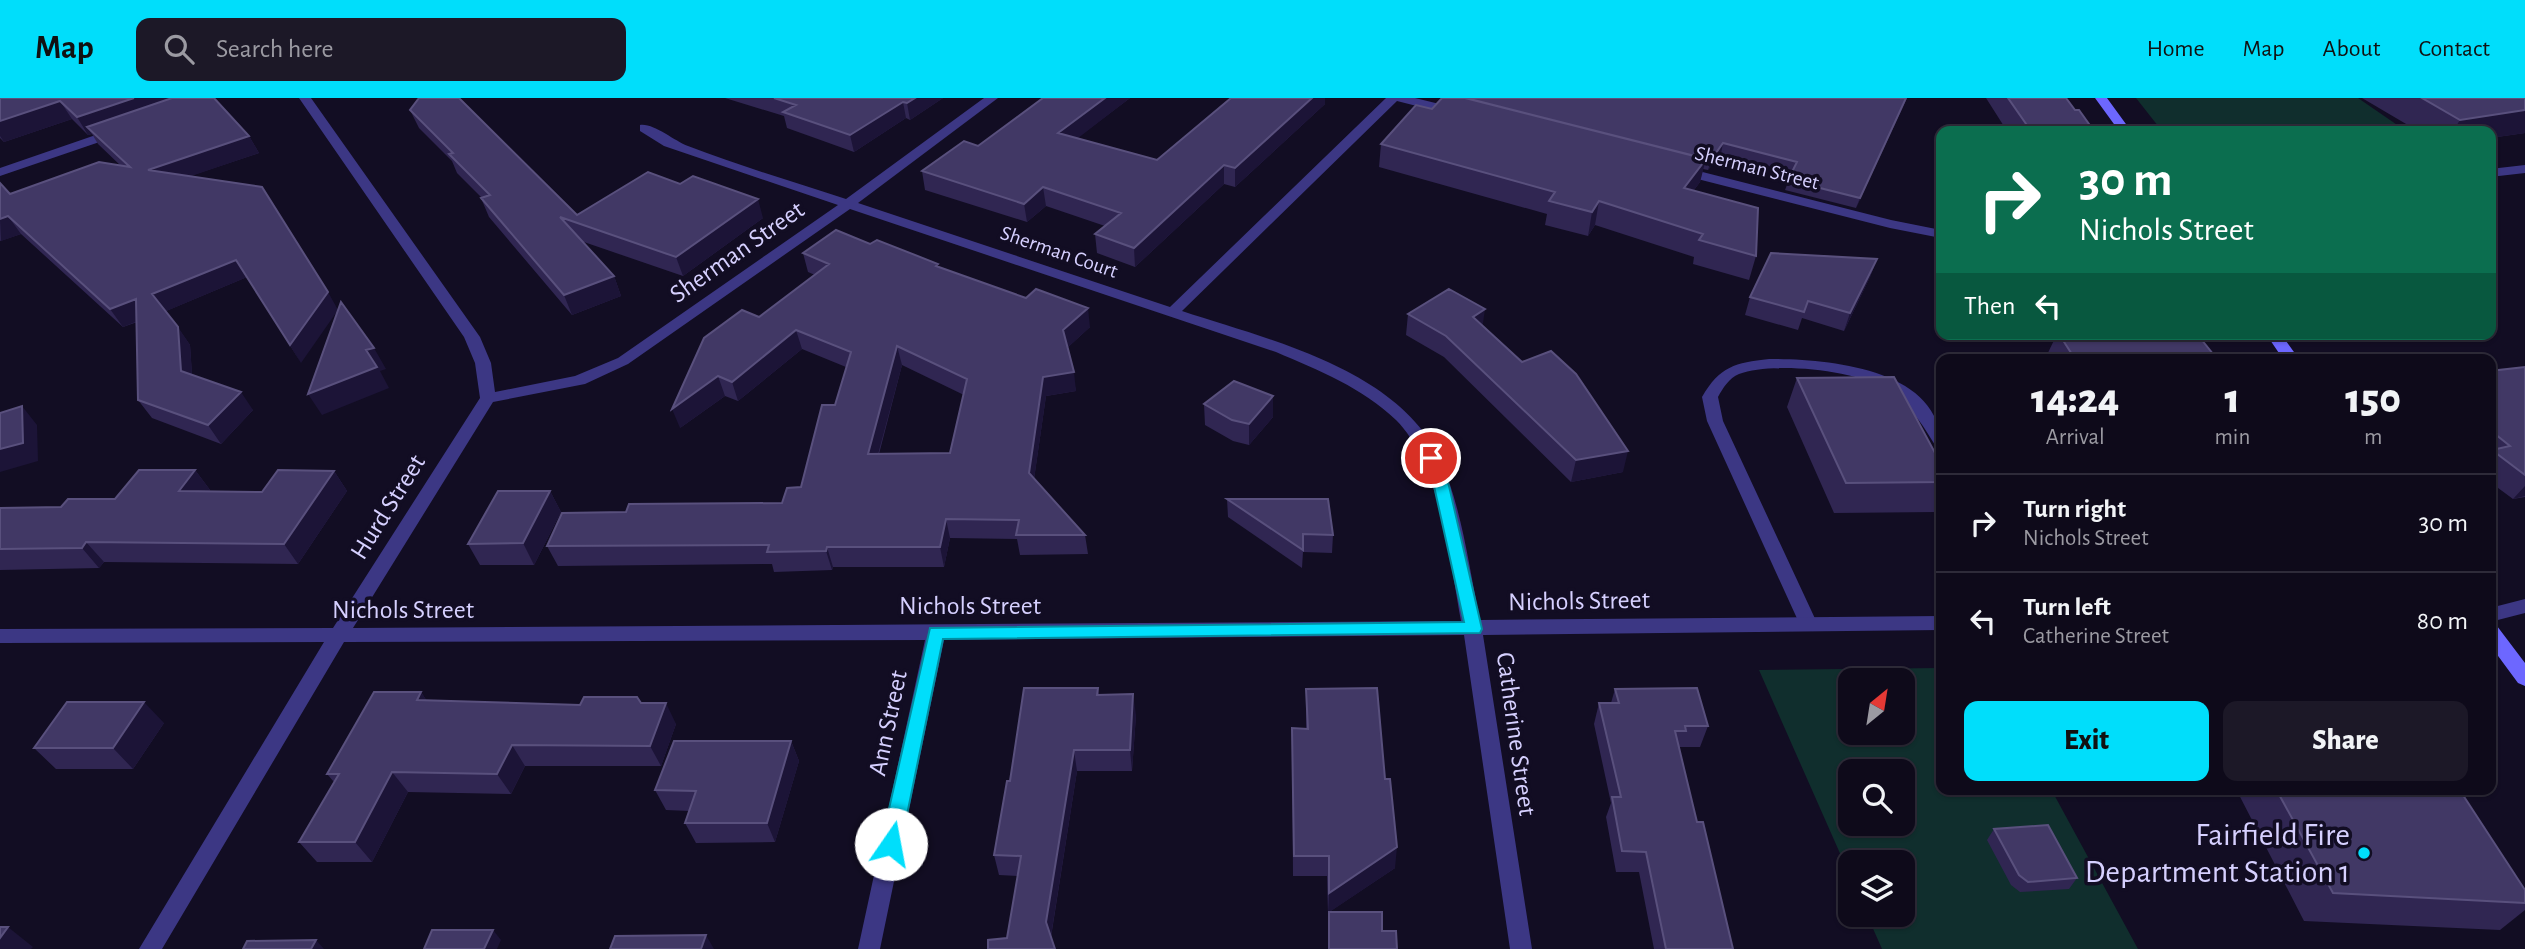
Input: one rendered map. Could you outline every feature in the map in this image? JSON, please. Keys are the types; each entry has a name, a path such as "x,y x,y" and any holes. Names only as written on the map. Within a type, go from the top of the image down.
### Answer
{"street":[{"path":"306,98 472,337 483,363 488,398"},
{"name":"Sherman Street","path":"488,398 579,380 622,361 850,203 992,98"},
{"path":"1173,312 1392,98"},
{"path":"1401,98 1464,114"},
{"path":"2101,98 2121,126"},
{"path":"0,172 127,128"},
{"name":"Sherman Court","path":"644,128 669,143 700,155 1173,312"},
{"name":"Sherman Street","path":"1662,166 1890,224 1936,233"},
{"path":"2496,172 2525,169"},
{"name":"Catherine Street","path":"1173,312 1282,349 1327,369 1391,408 1415,431 1431,458 1441,486 1474,629 1521,949"},
{"path":"1809,625 1714,421 1710,397 1719,382 1733,370 1757,364 1852,369 1890,383 1910,398 1923,411 1936,433"},
{"name":"Hurd Street","path":"150,949 337,637 488,398"},
{"path":"2496,613 2525,606"},
{"name":"Nichols Street","path":"0,636 337,637 1936,623"},
{"name":"Ann Street","path":"869,949 936,633"},
{"path":"2496,639 2525,678"}],"green space":[{"path":"2136,98 2358,98 2399,126 2158,126"},
{"path":"1915,668 1936,668 1936,795 2054,795 2138,949 1882,949 1872,927 1915,927 1915,850 1839,850 1759,670 1838,669 1838,746 1914,746"}],"building":[{"path":"0,98 134,98 77,117 60,101 0,121"},
{"path":"172,98 214,98 249,136 148,170 262,187 328,292 290,345 236,260 152,294 178,327 181,371 241,392 208,425 138,400 136,299 110,309 8,216 0,219 0,183 10,194 99,162 130,167 87,127"},
{"path":"419,98 459,98 577,215 648,172 680,184 693,176 758,199 676,257 560,217 614,276 564,295 481,198 490,195 410,110"},
{"path":"774,98 915,98 907,103 903,102 850,135 783,112 796,105"},
{"path":"1043,98 1105,98 1058,133 1157,160 1231,98 1312,98 1235,168 1224,165 1134,248 1095,234 1121,213 1043,187 1024,204 922,171 964,141 978,146"},
{"path":"1442,98 1465,98 1706,159 1684,188 1758,208 1756,256 1699,240 1703,234 1599,201 1592,212 1549,201 1555,192 1381,144 1416,105 1432,109"},
{"path":"1466,98 1906,98 1860,198 1788,180 1797,162 1723,143 1711,160"},
{"path":"2008,98 2066,98 2090,126 2028,126"},
{"path":"2422,98 2525,98 2525,110 2460,120"},
{"path":"836,230 870,244 877,240 938,264 936,266 1026,298 1036,289 1088,308 1063,330 1074,372 1043,377 1029,473 1085,535 1016,535 1019,520 946,519 940,547 827,547 826,551 767,552 769,545 547,546 562,513 626,512 629,504 782,503 787,488 801,487 822,405 835,405 851,352 796,330 732,382 718,376 672,409 704,338 742,310 759,317 829,264 803,253","holes":["897,346 967,379 950,453 868,454"]},
{"path":"1771,253 1877,259 1850,313 1808,301 1804,312 1750,297"},
{"path":"1449,289 1485,309 1473,317 1522,362 1551,351 1576,374 1628,451 1576,460 1446,336 1408,314"},
{"path":"341,302 374,348 366,350 377,367 308,394"},
{"path":"2063,340 2202,340 2213,354 2072,354"},
{"path":"2525,367 2525,475 2496,453 2496,449 2510,446 2496,435 2496,370"},
{"path":"1894,377 1936,455 1936,482 1846,483 1797,378"},
{"path":"1234,381 1273,396 1249,424 1232,420 1204,404"},
{"path":"22,406 23,443 0,449 0,413"},
{"path":"139,470 195,470 179,491 262,492 278,470 334,471 284,544 86,542 82,548 0,549 0,508 61,507 68,499 115,499"},
{"path":"498,491 550,491 523,543 468,544"},
{"path":"1227,499 1328,499 1333,535 1303,534 1303,550"},
{"path":"1024,688 1098,688 1097,695 1133,694 1130,750 1074,750 1046,922 1055,949 988,949 988,940 1007,938 1021,856 994,855 1007,781 1010,781"},
{"path":"1377,688 1385,779 1390,779 1397,847 1329,893 1329,856 1294,856 1292,728 1308,729 1306,689"},
{"path":"1697,688 1708,726 1685,726 1686,731 1675,731 1697,822 1703,822 1733,949 1666,949 1646,852 1622,851 1612,797 1621,797 1599,703 1619,703 1615,689"},
{"path":"374,692 421,692 417,700 580,705 584,697 637,697 641,703 666,703 650,746 512,745 497,774 392,772 355,842 299,842 339,774 327,774"},
{"path":"67,702 144,702 113,748 34,748"},
{"path":"674,741 791,741 767,823 685,823 696,791 655,790"},
{"path":"2279,795 2463,795 2525,890 2525,903 2333,893"},
{"path":"2048,825 2077,878 2028,882 2019,875 1994,829"},
{"path":"1329,912 1382,912 1382,931 1396,931 1397,949 1329,949"},
{"path":"0,927 8,927 0,938"},
{"path":"432,930 493,930 484,949 424,949"},
{"path":"706,935 701,949 610,949 615,936"},
{"path":"316,940 311,949 243,949 247,941"}],"place":[{"name":"Fairfield Fire Department Station 1","path":"2364,853"}],"route":[{"path":"891,844 936,633 1474,629 1441,486 1431,458"}]}
